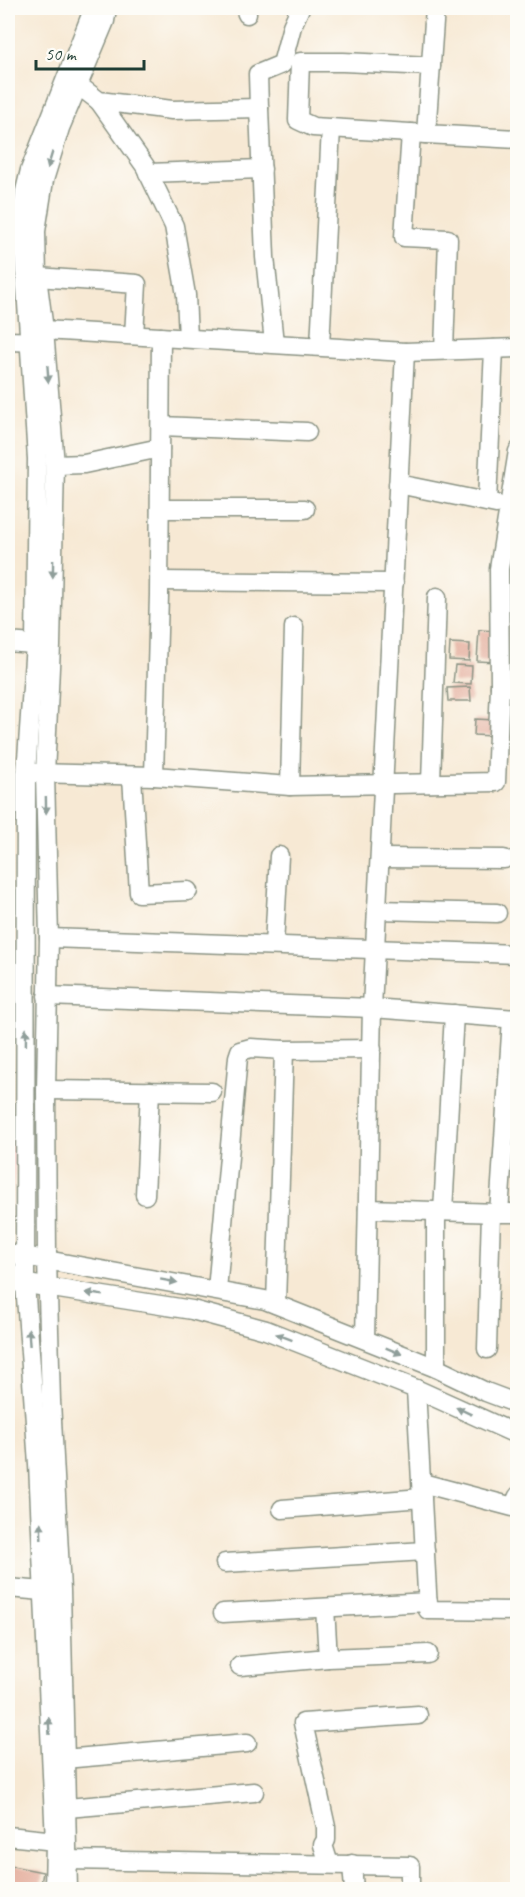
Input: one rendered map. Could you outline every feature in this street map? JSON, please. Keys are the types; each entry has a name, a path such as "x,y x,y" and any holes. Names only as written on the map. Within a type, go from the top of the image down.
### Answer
{"street":[{"path":"68,1890 43,1591 38,1464 16,1282 16,1105 27,932 26,773 43,645 55,465 40,338 22,240 25,191 30,170 92,15 97,8"},
{"path":"54,1890 63,1848 67,1808 61,1590 51,1401 47,1259 46,1090 49,938 37,459 40,338 36,231 44,180 60,128 105,21 107,8"},
{"path":"274,344 265,257 258,74 282,64 292,26 300,8"},
{"path":"435,8 431,66 418,133 404,237 448,239 444,350"},
{"path":"431,66 300,62 298,120 313,127 518,139"},
{"path":"78,85 99,101 148,173 174,226 186,296 188,338"},
{"path":"99,101 172,110 259,108"},
{"path":"320,346 331,128"},
{"path":"148,173 262,169"},
{"path":"37,277 137,284 134,335"},
{"path":"8,341 134,335 405,352 518,348"},
{"path":"154,776 160,581 161,337"},
{"path":"487,502 494,349"},
{"path":"365,1339 372,1008 405,352"},
{"path":"160,426 307,432"},
{"path":"55,465 84,464 160,448"},
{"path":"26,773 154,776 290,786 496,782 509,687 500,569 509,560 512,501 518,451"},
{"path":"398,483 487,502 512,501"},
{"path":"160,509 305,509"},
{"path":"160,581 394,583"},
{"path":"431,783 437,597"},
{"path":"290,786 294,627"},
{"path":"8,642 43,645"},
{"path":"132,776 140,893 188,891"},
{"path":"274,945 279,856"},
{"path":"380,858 504,859"},
{"path":"378,910 497,913"},
{"path":"49,938 518,954"},
{"path":"47,996 372,1008 515,1019 502,1213 487,1349"},
{"path":"436,1368 439,1211 454,1014"},
{"path":"216,1290 240,1052 245,1048 372,1049"},
{"path":"276,1304 284,1050"},
{"path":"46,1090 212,1092"},
{"path":"145,1195 150,1091"},
{"path":"368,1209 502,1213"},
{"path":"16,1254 246,1295 276,1304 365,1339 518,1404"},
{"path":"16,1282 192,1310 267,1330 416,1389 518,1435"},
{"path":"416,1389 428,1610 518,1611"},
{"path":"282,1509 422,1490 513,1507 518,1496"},
{"path":"225,1563 425,1551"},
{"path":"8,1588 61,1590"},
{"path":"223,1613 428,1602"},
{"path":"325,1608 328,1658"},
{"path":"240,1666 328,1658 428,1654"},
{"path":"329,1864 323,1845 326,1840 326,1827 303,1723 418,1715"},
{"path":"64,1759 246,1743"},
{"path":"67,1808 254,1792"},
{"path":"8,1836 63,1848 329,1864 410,1866 410,1890"},
{"path":"352,1864 354,1890"}],"shaded area":[{"path":"8,1110 22,1112 8,1226"}],"building":[{"path":"479,630 497,631 496,662 477,661"},
{"path":"450,643 470,644 469,661 449,660"},
{"path":"455,665 472,666 471,684 453,683"},
{"path":"470,687 471,701 448,701 447,688"},
{"path":"475,719 494,720 493,736 474,735"},
{"path":"12,1866 43,1872 40,1890 8,1890"}]}
